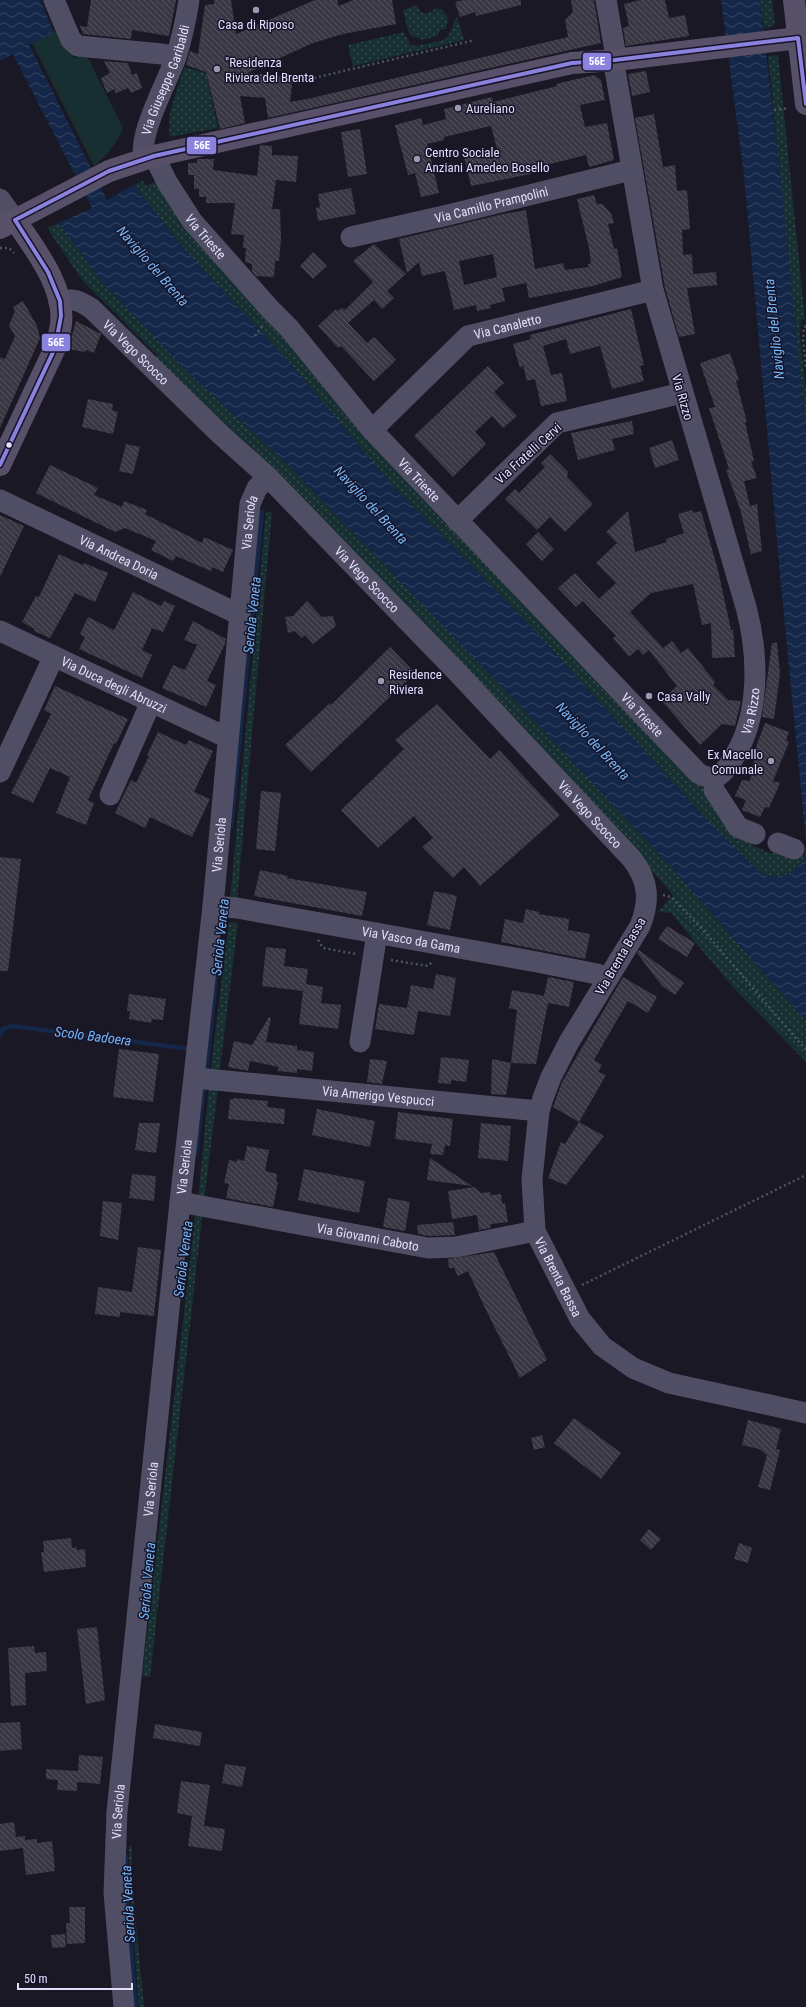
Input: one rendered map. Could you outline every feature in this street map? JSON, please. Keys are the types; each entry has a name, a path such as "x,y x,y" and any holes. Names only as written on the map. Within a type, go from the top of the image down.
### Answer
{"main road":[{"path":"794,0 804,73 806,104"},
{"path":"0,465 55,348 61,330 61,313 53,280 42,259 8,224 37,208 109,171 144,159 572,63 615,60 798,38"}],"street":[{"path":"54,0 71,40 78,46 162,54 176,58"},
{"name":"Via Giuseppe Garibaldi","path":"144,159 142,150 146,132 176,58 184,31 189,0"},
{"name":"Via Rizzo","path":"606,0 615,52 615,70 631,170 653,290 746,607 753,638 753,693 749,722 736,755 725,771 718,776 713,784"},
{"name":"Via Trieste","path":"144,159 167,182 192,221 270,309 289,328 372,430 698,773 707,778 713,784"},
{"name":"Via Camillo Prampolini","path":"350,237 448,215 631,170"},
{"path":"0,199 8,224"},
{"name":"Via Canaletto","path":"372,430 468,336 653,290"},
{"name":"Via Vego Scocco","path":"59,302 73,299 81,301 92,309 216,430 268,477 457,672 632,859 641,871 647,892"},
{"name":"Via Fratelli Cervi","path":"457,521 557,423 682,393"},
{"name":"Via Seriola","path":"124,2007 114,1893 117,1812 223,907 228,738 250,504 257,488 268,477"},
{"name":"Via Andrea Doria","path":"0,500 234,612 239,612"},
{"name":"Via Duca degli Abruzzi","path":"0,631 228,738"},
{"path":"0,772 54,656"},
{"path":"110,795 151,702"},
{"path":"713,784 738,827 755,834"},
{"name":"Via Brenta Bassa","path":"647,892 646,912 640,926 569,1042 551,1077 539,1111 532,1179 535,1231 580,1319 602,1346 633,1368 669,1383 806,1413"},
{"name":"Via Vasco da Gama","path":"223,907 545,963 597,974 607,979"},
{"path":"360,1042 377,933"},
{"name":"Via Amerigo Vespucci","path":"204,1079 539,1111"},
{"name":"Via Giovanni Caboto","path":"188,1203 428,1248 456,1247 535,1231"}],"path":[{"path":"314,78 475,40"},
{"path":"774,110 783,109"},
{"path":"0,248 9,248 16,256"},
{"path":"255,336 267,321"},
{"path":"806,326 804,327 803,340 806,369"},
{"path":"647,892 671,897 703,930 806,1050"},
{"path":"565,1291 575,1288 806,1175"}],"green space":[{"path":"760,0 772,0 775,24 773,26 764,28"},
{"path":"417,5 423,13 428,13 436,8 442,10 448,17 446,29 440,30 437,36 422,40 417,37 412,37 408,30 403,10"},
{"path":"457,16 464,40 353,66 348,45 404,32 410,44 415,46 441,41 448,37"},
{"path":"60,29 74,58 82,55 87,56 123,128 111,149 94,166 32,43"},
{"path":"778,55 805,319 801,320 800,336 806,391 806,434 768,56"},
{"path":"184,67 206,73 218,128 169,137 170,112"},
{"path":"143,181 146,186 156,181 691,775 753,839 751,845 773,854 777,846 799,855 805,855 804,860 794,871 784,876 769,877 759,871 712,825 520,615 391,484 289,362 185,250 134,185"},
{"path":"59,223 101,281 191,375 286,463 513,698 663,858 806,1021 806,1062 731,985 671,913 658,912 673,895 661,881 404,608 154,358 157,355 82,280 47,228"},
{"path":"266,512 272,512 237,901 230,901"},
{"path":"229,922 238,923 219,1076 210,1075"},
{"path":"209,1087 218,1088 204,1201 198,1200"},
{"path":"196,1209 203,1210 150,1677 142,1676"},
{"path":"129,1846 132,1846 132,1880 144,2007 139,2007 129,1878"}],"water":[{"name":"Naviglio del Brenta","path":"0,0 40,0 54,32 29,45 107,200 134,185 185,250 289,362 391,484 520,615 712,825 759,871 769,877 784,876 794,871 804,860 806,847 806,1021 663,858 513,698 286,463 191,375 101,281 59,223 92,208 13,54 0,61"},
{"name":"Naviglio del Brenta","path":"721,0 760,0 782,190 806,434 806,841 744,175"}],"building":[{"path":"91,0 176,0 169,36 132,30 131,39 83,34 80,26 87,27"},
{"path":"214,0 231,0 236,34 315,0 337,0 339,6 353,0 392,0 396,24 343,34 313,43 247,73 293,77 290,102 568,37 565,20 573,12 571,0 594,0 601,43 268,118 265,98 240,96 245,123 220,129 206,72 186,65 190,51 198,54 205,5 214,4"},
{"path":"464,0 521,0 521,5 476,16 475,12 460,17 455,2"},
{"path":"640,0 665,0 669,18 685,15 689,36 626,46 623,28 629,26 624,4"},
{"path":"104,61 128,63 132,75 137,73 142,88 131,93 128,88 116,93 114,89 107,93 101,78 110,73"},
{"path":"646,71 650,92 632,96 628,74"},
{"path":"594,75 601,80 605,100 580,105 585,127 607,123 614,160 589,167 586,155 530,169 531,174 471,186 464,156 497,149 491,126 444,137 444,140 427,144 439,193 421,197 415,173 408,175 395,125 421,118 423,125 446,119 444,109 492,97 493,102"},
{"path":"654,114 663,167 675,165 677,191 687,190 690,229 682,230 683,255 692,254 693,274 716,272 717,285 687,288 695,334 679,337 665,288 635,118"},
{"path":"360,129 367,174 348,177 341,132"},
{"path":"260,145 272,146 272,155 298,156 296,182 276,180 272,209 280,209 281,239 279,261 275,261 274,277 256,276 252,271 252,264 245,262 246,248 243,248 244,235 231,234 235,203 206,203 206,197 199,197 199,189 194,189 194,175 188,175 188,163 197,163 197,159 214,159 213,170 257,176"},
{"path":"351,188 356,214 318,221 316,208 320,207 318,194"},
{"path":"594,195 597,204 602,204 611,213 614,223 608,224 614,249 617,248 622,277 593,286 529,298 526,283 502,288 505,301 490,305 491,308 477,311 476,305 454,310 445,271 422,276 419,262 407,273 399,239 503,214 526,210 535,269 563,263 565,270 589,267 588,264 591,263 589,248 577,199","holes":["493,254 497,277 464,285 459,261"]},
{"path":"374,244 406,274 387,291 394,298 382,309 374,300 348,323 367,343 374,337 396,360 374,381 341,346 338,348 318,326 336,309 338,311 342,308 345,310 373,282 353,261"},
{"path":"313,252 327,266 313,279 300,266"},
{"path":"23,301 37,326 40,338 0,428 0,357 5,359 15,336 9,326 15,310 13,307"},
{"path":"631,309 644,365 640,366 644,381 612,389 600,346 570,354 566,339 543,346 551,375 562,373 567,401 541,406 535,379 527,381 523,365 520,368 513,344 531,339 530,335"},
{"path":"76,321 101,334 94,353 86,350 85,352 68,349"},
{"path":"730,353 739,380 736,381 747,422 745,422 754,461 751,462 757,478 744,481 750,506 757,504 762,551 751,554 740,509 726,470 729,469 709,408 715,407 700,363"},
{"path":"488,366 504,383 494,392 517,416 503,428 492,416 475,432 486,444 453,477 414,436"},
{"path":"88,399 113,404 112,410 118,412 113,434 82,427"},
{"path":"632,421 634,434 612,439 615,450 578,460 571,433"},
{"path":"672,440 679,460 655,468 649,448"},
{"path":"126,444 140,447 133,474 119,471"},
{"path":"550,454 568,472 567,477 593,504 565,532 550,517 537,530 505,499 515,489 519,493 545,467 541,463"},
{"path":"50,465 98,488 94,495 122,507 124,501 147,510 145,514 202,543 204,537 233,550 223,572 212,567 211,571 176,556 173,561 151,550 156,541 125,528 115,532 36,493"},
{"path":"692,510 693,513 701,511 718,570 731,630 733,630 735,657 712,658 711,623 702,625 693,584 651,593 630,612 663,648 672,641 681,653 688,648 715,682 713,685 728,700 741,701 735,726 722,724 700,745 661,700 677,686 649,650 643,655 638,649 629,657 613,638 616,636 583,601 576,607 558,588 575,573 599,599 616,583 596,563 617,543 606,532 628,511 635,552 667,542 666,539 684,533 678,514"},
{"path":"0,515 24,526 0,577"},
{"path":"538,532 554,549 542,561 526,544"},
{"path":"59,554 83,565 84,563 108,573 95,602 75,593 50,638 34,631 35,629 22,622 36,596 39,597"},
{"path":"133,592 161,606 164,601 175,606 163,632 152,628 142,650 152,655 142,678 79,649 85,637 80,634 88,617 114,630"},
{"path":"307,601 322,617 333,616 336,626 313,644 305,635 302,638 295,631 288,633 285,617 293,616"},
{"path":"193,621 226,639 207,681 216,685 206,707 162,688 173,665 185,670 197,645 184,640"},
{"path":"772,643 777,643 780,674 774,719 762,717"},
{"path":"390,647 415,673 311,772 285,745 330,703 331,705"},
{"path":"55,686 128,719 116,744 114,743 88,800 94,803 86,825 56,813 70,777 50,768 33,803 11,793 51,714 44,710"},
{"path":"437,704 490,759 499,750 560,815 480,886 464,867 453,878 422,847 433,838 414,816 378,848 341,810 404,749 395,740"},
{"name":"Ex Macello Comunale","path":"765,723 789,732 786,740 789,742 773,781 780,783 769,808 765,807 760,817 742,810 746,800 735,796 742,780 750,781 757,744"},
{"path":"158,732 186,745 189,740 213,751 194,792 210,799 192,837 150,817 145,828 115,813 131,780 136,783 149,756 147,755"},
{"path":"261,791 281,793 275,851 256,849"},
{"path":"0,857 21,859 8,971 0,971"},
{"path":"260,870 288,876 287,878 367,892 362,916 254,896"},
{"path":"434,891 457,896 450,930 427,925"},
{"path":"526,909 539,912 539,914 569,919 568,930 590,934 585,959 501,942 505,919 523,923"},
{"path":"667,926 695,943 687,957 658,939"},
{"path":"266,947 286,949 284,966 308,969 306,984 323,987 321,1003 341,1005 338,1029 299,1024 303,991 262,986"},
{"path":"639,950 684,983 675,995 662,986 637,953"},
{"path":"436,974 456,978 450,1016 418,1011 414,1035 375,1029 379,1004 407,1008 411,985 433,989"},
{"path":"548,977 574,982 569,1007 548,1003 536,1064 511,1063 517,1010 509,1008 512,990 544,996"},
{"path":"623,977 657,997 648,1013 628,1001 594,1060 602,1065 598,1072 606,1075 579,1122 553,1107 562,1082"},
{"path":"129,994 166,999 163,1020 152,1019 151,1023 129,1019 130,1011 127,1011"},
{"path":"269,1017 271,1018 266,1042 297,1046 297,1050 314,1052 312,1071 297,1069 297,1073 278,1071 278,1067 250,1061 248,1071 228,1067 234,1041 252,1045"},
{"path":"119,1049 159,1054 153,1102 113,1097"},
{"path":"441,1057 469,1060 466,1082 451,1080 451,1084 438,1083"},
{"path":"370,1059 387,1061 382,1084 367,1082"},
{"path":"492,1059 511,1063 506,1095 491,1094"},
{"path":"235,1098 268,1101 267,1107 285,1109 284,1124 228,1119 230,1100"},
{"path":"317,1109 375,1121 370,1147 312,1135"},
{"path":"398,1112 453,1119 450,1146 445,1145 443,1155 430,1154 432,1144 395,1139"},
{"path":"579,1122 604,1136 566,1185 548,1178 561,1142 565,1144"},
{"path":"139,1123 160,1123 156,1153 135,1150"},
{"path":"481,1123 511,1126 508,1161 478,1158"},
{"path":"247,1146 269,1150 265,1171 277,1174 276,1182 278,1182 273,1207 226,1198 229,1184 224,1183 229,1160 237,1162 237,1159 244,1161"},
{"path":"430,1158 472,1186 427,1180"},
{"path":"304,1169 365,1181 359,1213 298,1200"},
{"path":"132,1174 156,1176 154,1201 129,1198"},
{"path":"474,1187 481,1193 490,1192 491,1195 501,1194 502,1204 505,1203 508,1222 491,1224 490,1228 479,1230 477,1215 452,1219 448,1191"},
{"path":"388,1198 410,1202 405,1231 383,1227"},
{"path":"103,1201 122,1203 118,1240 100,1236"},
{"path":"453,1222 455,1235 429,1236 418,1234 417,1225"},
{"path":"138,1247 161,1250 154,1316 120,1312 120,1317 95,1314 98,1287 132,1292"},
{"path":"494,1252 547,1360 520,1378 468,1271 458,1276 454,1268 449,1268 448,1259"},
{"path":"574,1418 621,1453 601,1479 554,1443"},
{"path":"748,1420 781,1429 776,1449 780,1450 770,1490 758,1487 767,1455 759,1449 742,1445"},
{"path":"542,1435 545,1447 534,1450 531,1438"},
{"path":"649,1529 661,1539 651,1550 640,1540"},
{"path":"71,1538 72,1548 77,1547 77,1550 85,1549 86,1567 44,1572 41,1552 44,1552 43,1541"},
{"path":"739,1543 752,1548 748,1563 734,1559"},
{"path":"97,1627 105,1700 86,1704 77,1629"},
{"path":"34,1646 35,1653 46,1652 47,1671 25,1673 26,1705 11,1706 8,1648"},
{"path":"20,1722 22,1749 0,1751 0,1723"},
{"path":"155,1724 202,1732 200,1746 153,1738"},
{"path":"79,1755 103,1757 100,1784 77,1782 77,1791 57,1790 58,1780 46,1779 46,1769 78,1771"},
{"path":"225,1764 246,1767 242,1787 222,1783"},
{"path":"181,1781 210,1785 204,1826 225,1829 222,1851 188,1846 192,1816 177,1813"},
{"path":"14,1822 16,1837 25,1836 25,1840 37,1839 37,1843 52,1841 55,1871 26,1875 23,1848 0,1851 0,1824"},
{"path":"69,1907 85,1907 85,1943 67,1944 66,1923 70,1923"},
{"path":"65,1934 66,1947 52,1948 51,1935"}],"waterway":[{"name":"Seriola Veneta","path":"231,826 262,512"},
{"name":"Seriola Veneta","path":"206,1073 217,965"},
{"name":"Scolo Badoera","path":"0,1034 3,1029 12,1026 190,1049"},
{"name":"Seriola Veneta","path":"196,1154 204,1084"},
{"name":"Seriola Veneta","path":"126,1856 125,1878 136,2007"}],"transit line":[{"name":"56E","path":"798,38 806,104"},
{"name":"56E","path":"15,220 109,171 154,156 572,63 615,60 798,38"},
{"name":"56E","path":"0,465 55,348 61,316 60,301 48,272 15,220"}],"place":[{"name":"Casa di Riposo","path":"256,10"},
{"name":"\"Residenza Riviera del Brenta","path":"217,69"},
{"name":"Aureliano","path":"458,108"},
{"name":"Centro Sociale Anziani Amedeo Bosello","path":"417,159"},
{"name":"Residence Riviera","path":"381,681"},
{"name":"Casa Vally","path":"649,696"},
{"name":"Ex Macello Comunale","path":"771,761"}]}
